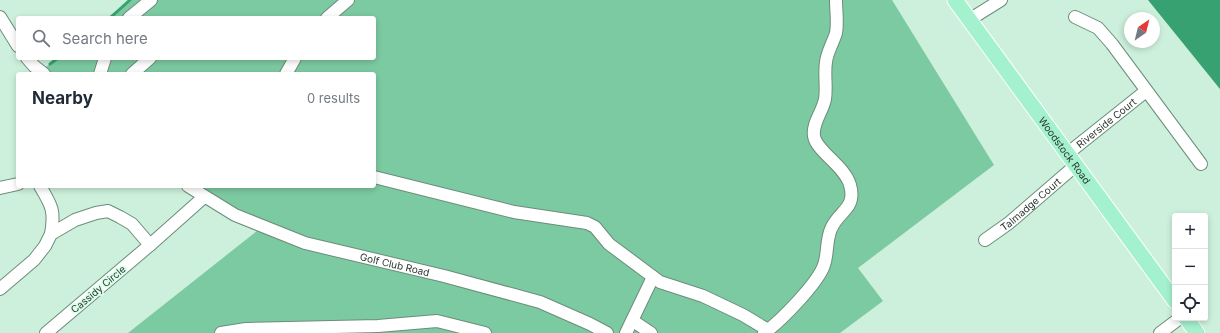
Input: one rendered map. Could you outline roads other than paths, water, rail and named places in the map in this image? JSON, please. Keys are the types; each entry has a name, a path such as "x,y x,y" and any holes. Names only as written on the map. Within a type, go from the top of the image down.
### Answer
{"main road":[{"name":"Woodstock Road","path":"955,0 1172,297"},
{"path":"1188,321 1197,333"}],"street":[{"path":"131,16 151,0"},
{"path":"330,16 348,0"},
{"path":"376,178 514,212 586,223 595,227 609,244 660,282 703,296 724,305 766,332 795,304 821,274 827,255 830,230 851,202 852,196 850,185 844,171 818,145 814,137 816,122 825,100 826,62 836,32 836,0"},
{"path":"969,20 1002,0"},
{"name":"Riverside Court","path":"1075,16 1098,28 1112,44 1201,164"},
{"path":"0,17 16,43"},
{"path":"29,60 42,72"},
{"path":"101,72 104,60"},
{"path":"134,72 148,60"},
{"path":"287,72 294,60"},
{"name":"Riverside Court","path":"1071,160 1146,91"},
{"name":"Talmadge Court","path":"985,240 1009,223 1071,160"},
{"path":"0,188 16,184"},
{"path":"0,289 9,283 34,260 51,234 53,210 41,188"},
{"name":"Golf Club Road","path":"191,188 235,215 305,243 444,276 540,302 607,333"},
{"name":"Cassidy Circle","path":"47,333 150,246 204,197"},
{"path":"51,234 75,220 96,213 108,211 132,224 150,246"},
{"path":"626,333 653,277"},
{"path":"221,333 246,329 302,331 437,321 485,333"},
{"path":"633,321 651,333"},
{"path":"1160,333 1176,321"}],"waterway":[{"path":"112,16 130,0"},
{"path":"50,64 55,60"}]}
